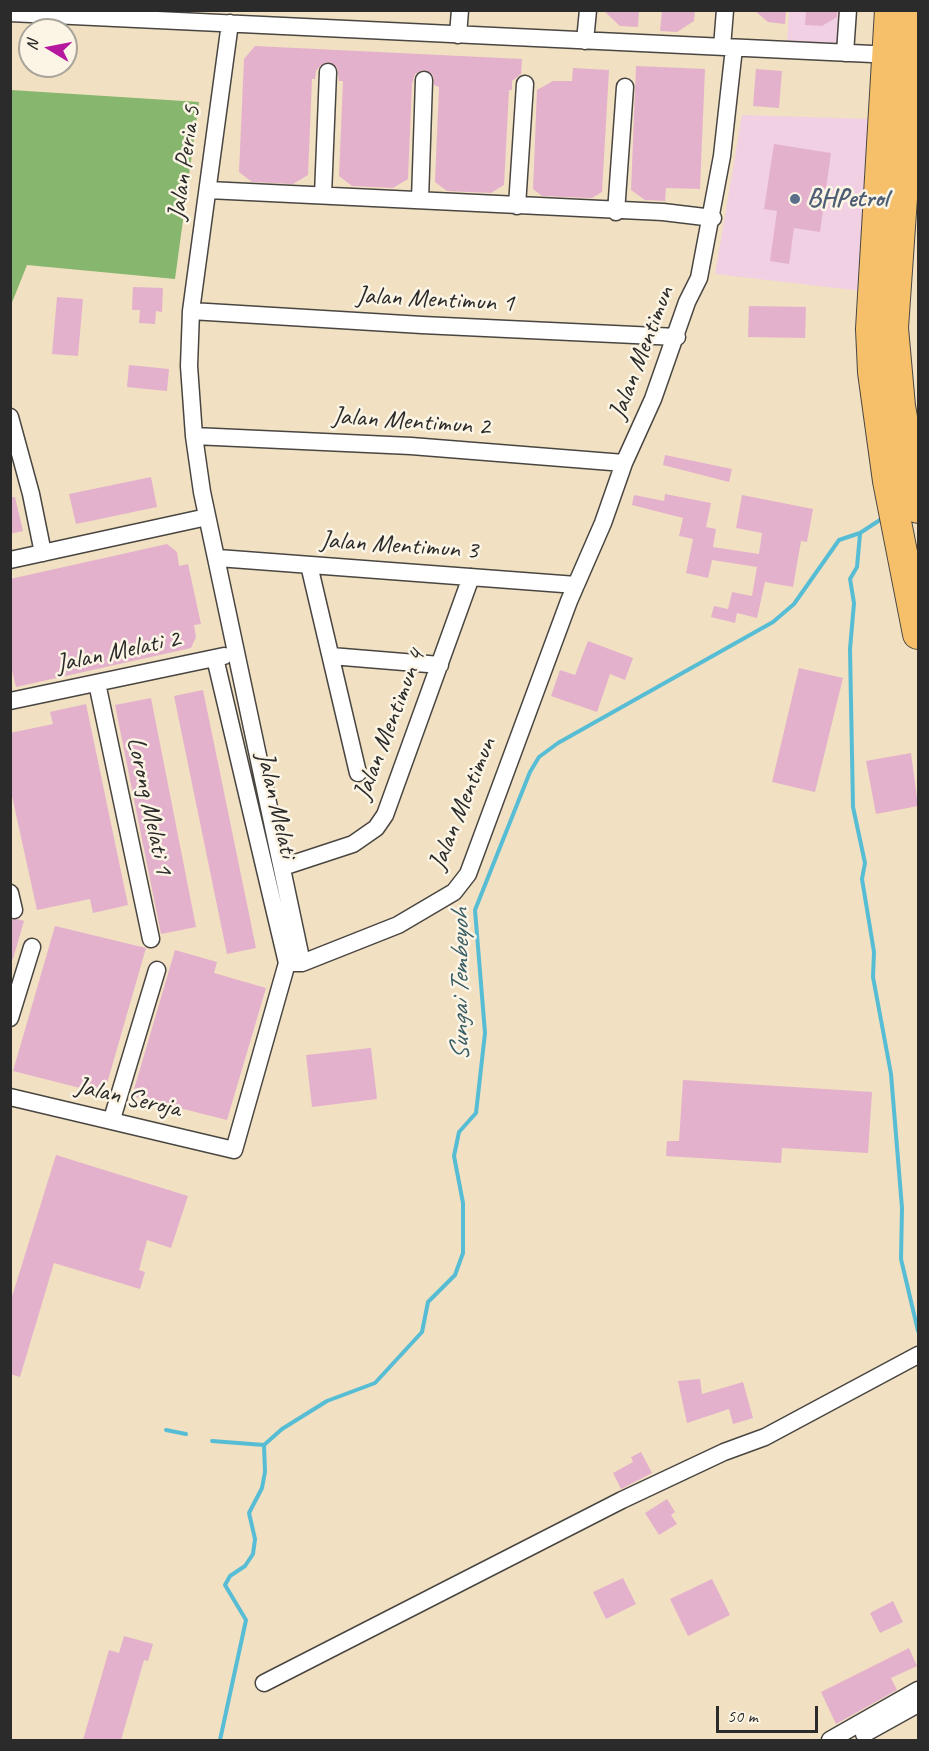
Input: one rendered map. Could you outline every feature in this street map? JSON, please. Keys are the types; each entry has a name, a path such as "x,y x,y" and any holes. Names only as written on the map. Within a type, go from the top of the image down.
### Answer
{"highway":[{"path":"890,10 899,55 904,98 893,328 902,555 918,634"},
{"path":"899,55 915,10"},
{"path":"904,98 871,329 873,372 900,478 918,508"}],"street":[{"path":"458,35 460,10"},
{"path":"585,41 588,10"},
{"name":"Jalan Mentimun","path":"295,963 398,926 454,892 468,874 576,585 624,463 653,399 687,302 699,278 713,218 728,48 724,10"},
{"path":"845,53 848,10"},
{"path":"10,13 899,55"},
{"name":"Jalan Peria 5","path":"191,311 230,23"},
{"path":"323,195 328,72"},
{"path":"420,200 424,80"},
{"path":"517,206 525,84"},
{"path":"616,212 625,87"},
{"path":"897,261 911,212 918,142"},
{"path":"208,190 616,212 663,212 713,218"},
{"path":"191,311 189,366 194,436 207,517 218,558 283,867 295,963"},
{"name":"Jalan Mentimun 1","path":"191,311 676,337"},
{"path":"10,417 31,494 43,553"},
{"name":"Jalan Mentimun 2","path":"194,436 411,446 624,463"},
{"path":"10,560 207,517"},
{"name":"Jalan Mentimun 3","path":"218,558 576,585"},
{"path":"309,565 358,773"},
{"name":"Jalan Mentimun 4","path":"283,867 354,844 376,828 385,815 471,577"},
{"name":"Jalan Melati 2","path":"10,701 237,653"},
{"path":"330,656 440,665"},
{"name":"Jalan Melati","path":"215,658 295,963 234,1149"},
{"name":"Lorong Melati 1","path":"97,683 151,939"},
{"path":"10,1018 32,947"},
{"path":"112,1119 157,970"},
{"name":"Jalan Seroja","path":"10,1097 234,1149"},
{"path":"264,1683 622,1500 724,1452 765,1437 918,1355"},
{"path":"830,1740 917,1700"},
{"path":"853,1740 917,1700"}],"shaded area":[{"path":"789,11 853,11 849,58 786,55"},
{"path":"742,115 873,119 862,291 715,274"}],"green space":[{"path":"11,90 199,102 175,279 27,265 11,305"}],"building":[{"path":"603,10 639,10 638,27 620,26"},
{"path":"662,10 695,10 694,21 677,32 660,31"},
{"path":"754,10 786,10 785,24 768,22"},
{"path":"806,10 837,10 837,17 822,26 805,25"},
{"path":"255,46 522,59 521,74 512,81 512,90 509,90 504,185 491,193 447,191 435,182 439,87 434,85 433,75 424,70 415,74 412,84 408,179 393,188 352,186 339,176 343,81 339,81 337,67 328,62 320,66 316,71 315,79 312,79 308,175 293,184 252,182 239,172 244,59"},
{"path":"636,66 705,69 700,189 666,188 665,201 645,200 631,190"},
{"path":"573,68 609,70 602,192 592,198 542,196 533,189 537,90 553,81 572,81"},
{"path":"756,69 782,71 779,108 753,106"},
{"path":"774,144 831,153 820,232 794,228 789,264 770,261 777,211 764,209"},
{"path":"133,287 163,288 162,312 156,311 155,324 139,323 140,310 132,310"},
{"path":"57,297 83,299 78,356 52,354"},
{"path":"749,306 806,307 805,338 748,337"},
{"path":"129,365 169,369 167,391 127,387"},
{"path":"665,455 732,469 729,482 663,465"},
{"path":"151,477 157,507 76,524 69,494"},
{"path":"665,494 711,503 706,527 716,529 713,547 759,554 762,533 736,528 742,495 813,509 807,542 801,541 793,587 765,582 757,618 737,613 735,623 711,617 714,606 728,609 732,592 752,596 757,567 712,560 708,578 686,573 693,539 679,536 683,518 632,505 634,495 664,501"},
{"path":"10,497 15,497 23,531 10,534"},
{"path":"167,544 177,552 179,566 188,564 201,624 194,625 196,637 191,648 16,687 10,663 10,579"},
{"path":"588,641 633,658 625,680 610,674 597,712 551,696 560,670 575,675"},
{"path":"799,668 843,678 815,792 772,782"},
{"path":"203,690 256,948 227,954 174,696"},
{"path":"151,698 196,927 161,934 115,705"},
{"path":"86,704 128,905 93,913 90,899 37,910 10,787 10,733 53,724 50,712"},
{"path":"911,753 918,806 876,814 866,761"},
{"path":"10,920 24,921 13,959 10,959"},
{"path":"55,926 146,948 104,1094 13,1071"},
{"path":"175,950 217,962 214,973 266,988 227,1120 132,1096"},
{"path":"371,1048 377,1099 312,1107 306,1055"},
{"path":"683,1080 872,1092 868,1153 782,1148 781,1163 666,1156 667,1141 679,1141"},
{"path":"56,1155 188,1196 171,1248 147,1240 139,1270 145,1272 140,1289 54,1263 20,1377 10,1374 10,1303"},
{"path":"700,1379 702,1394 743,1382 753,1418 733,1424 729,1409 687,1423 678,1381"},
{"path":"641,1452 652,1473 621,1489 613,1473 633,1462 631,1457"},
{"path":"667,1499 675,1512 671,1515 677,1524 659,1535 645,1513"},
{"path":"623,1578 636,1604 606,1619 593,1592"},
{"path":"712,1579 730,1615 688,1636 670,1599"},
{"path":"893,1601 903,1622 880,1633 870,1613"},
{"path":"124,1636 153,1644 148,1661 144,1660 121,1740 83,1740 109,1650 119,1653"},
{"path":"909,1648 917,1666 891,1678 897,1690 836,1724 821,1692"}],"waterway":[{"name":"Sungai Tembeyoh","path":"220,1740 246,1620 225,1585 230,1576 245,1566 253,1554 255,1539 249,1513 262,1488 265,1472 264,1445 282,1429 327,1401 375,1383 422,1332 428,1302 455,1275 463,1253 463,1203 454,1156 459,1132 476,1113 485,1033 475,910 530,772 539,757 558,743 773,622 794,604 839,540 860,533 883,518"},
{"path":"860,534 857,567 850,579 854,603 850,649 853,807 865,863 862,879 874,952 873,977 891,1074 902,1208 901,1259 918,1331"},
{"path":"166,1430 186,1434"},
{"path":"212,1441 264,1445"}],"place":[{"name":"BHPetrol","path":"795,199"}]}
